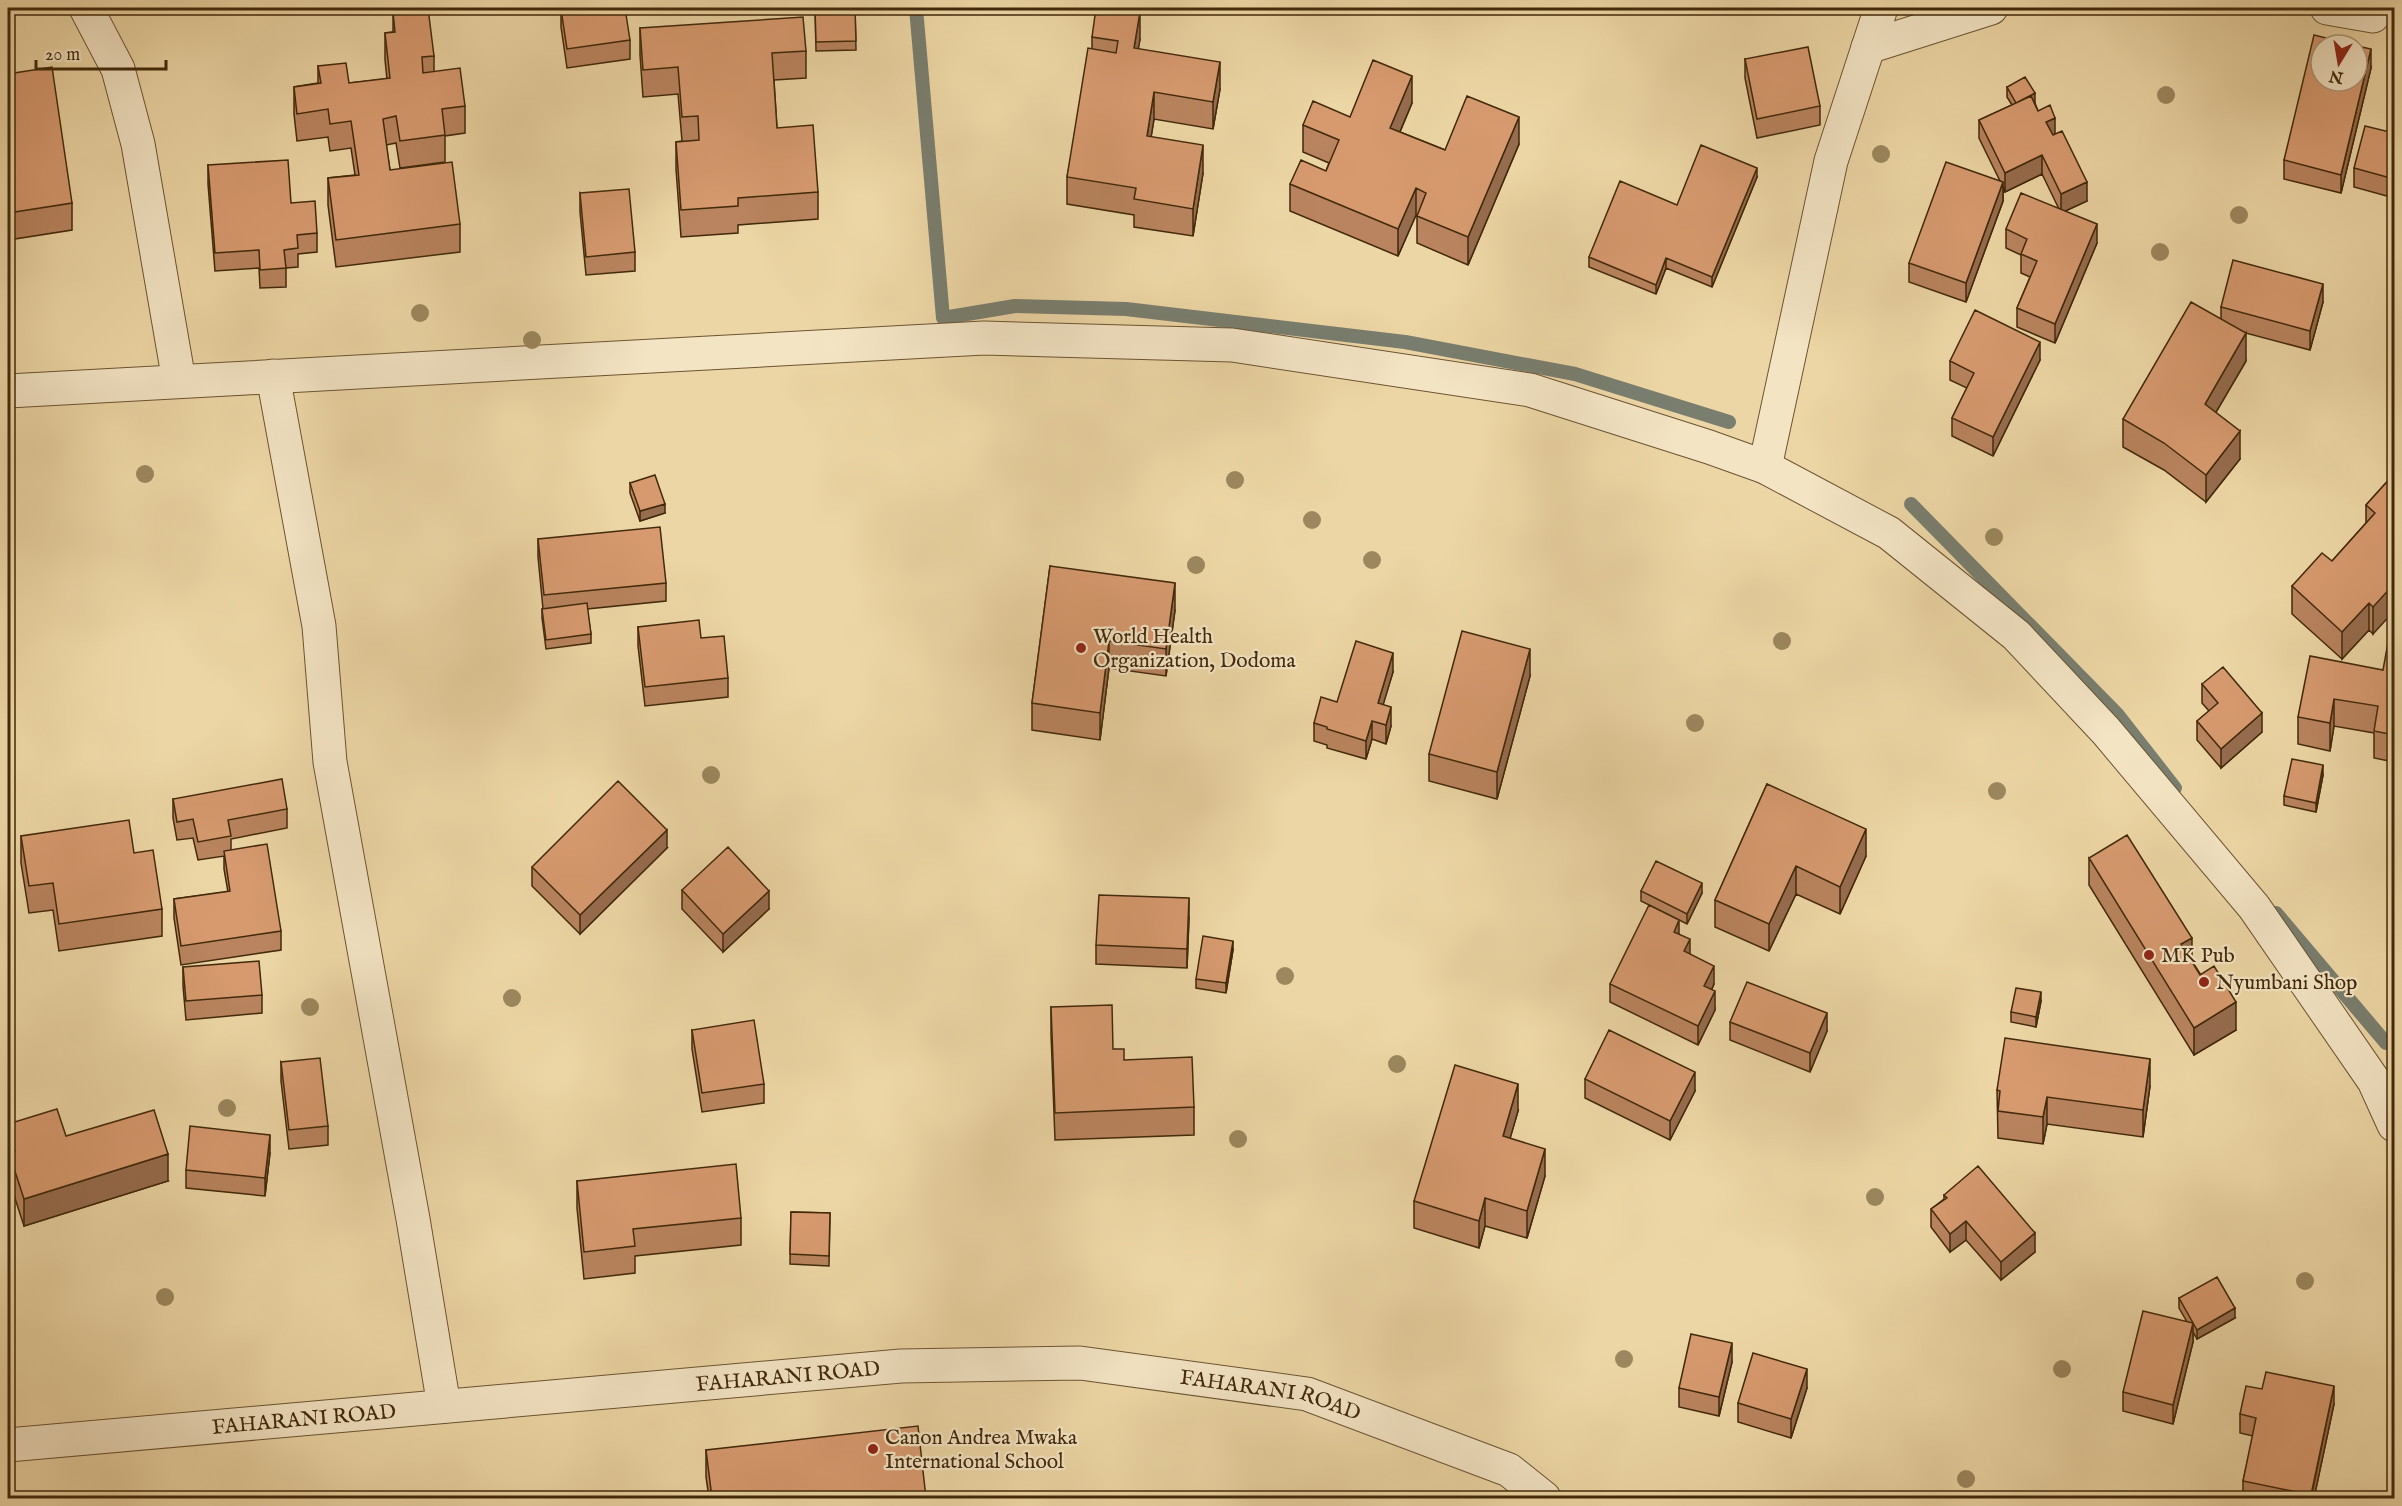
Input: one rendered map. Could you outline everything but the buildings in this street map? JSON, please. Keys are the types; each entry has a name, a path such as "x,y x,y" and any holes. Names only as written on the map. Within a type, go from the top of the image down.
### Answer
{"street":[{"path":"86,8 118,69 138,144 179,381"},
{"path":"1765,467 1831,161 1881,8"},
{"path":"1868,47 1991,8"},
{"path":"2327,8 2373,16"},
{"path":"8,391 984,338 1232,345 1530,390 1765,467 1889,533 2016,634 2106,731 2254,907 2384,1077 2394,1125"},
{"path":"273,376 319,626 330,762 413,1219 444,1406"},
{"name":"FAHARANI ROAD","path":"8,1445 901,1366 1080,1363 1307,1394 1509,1470 1544,1498"}],"waterway":[{"path":"916,8 943,318 1015,306 1126,309 1405,342 1575,374 1729,422"},
{"path":"1911,504 2118,715 2175,788"},
{"path":"2276,913 2386,1043"}],"place":[{"name":"World Health Organization, Dodoma","path":"1081,648"},
{"name":"MK Pub","path":"2149,955"},
{"name":"Nyumbani Shop","path":"2204,982"},
{"name":"Canon Andrea Mwaka International School","path":"873,1449"}]}
